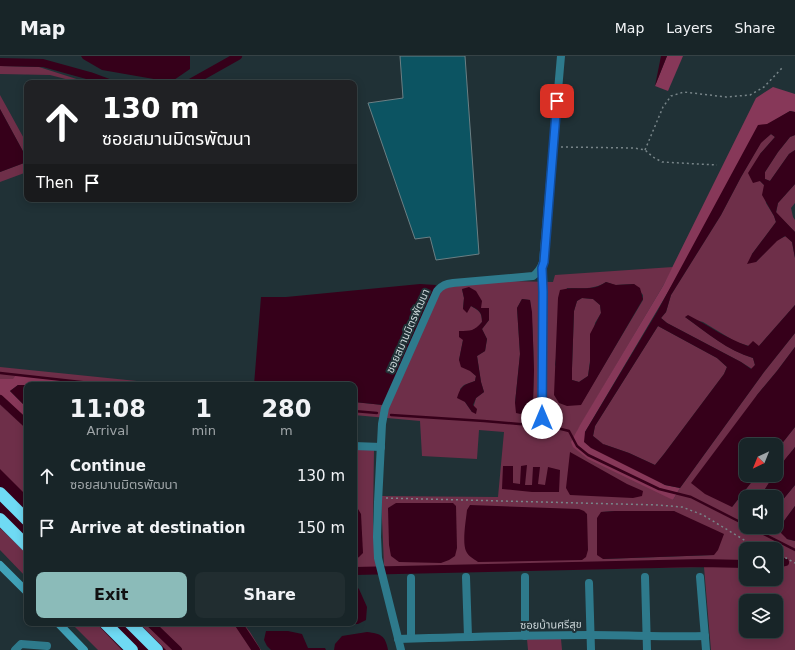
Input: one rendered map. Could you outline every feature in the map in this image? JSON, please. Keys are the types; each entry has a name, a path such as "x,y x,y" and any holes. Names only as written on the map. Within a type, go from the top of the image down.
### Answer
{"highway":[{"path":"0,493 24,517"},
{"path":"0,519 24,543"},
{"path":"108,626 132,650"},
{"path":"133,626 158,650"}],"main road":[{"path":"0,565 24,589"},
{"path":"61,626 81,649"}],"street":[{"path":"542,268 544,262 560,56"},
{"name":"ซอยสมานมิตรพัฒนา","path":"401,650 378,558 378,498 382,424 385,408 437,291 441,287 446,284 453,283 533,276 542,268"},
{"path":"357,446 381,448"},
{"path":"466,577 468,637"},
{"path":"525,577 525,636"},
{"path":"645,577 646,650"},
{"path":"700,577 706,650"},
{"path":"411,578 411,638"},
{"path":"589,583 591,650"},
{"name":"ซอยบ้านศรีสุข","path":"398,639 591,635 705,636"},
{"path":"15,650 21,644 47,646"}],"lane":[{"path":"542,268 542,418"}],"path":[{"path":"645,150 663,107 671,96 684,92 726,97 750,95 764,87 783,67"},
{"path":"553,147 634,148 645,150 662,162 717,165"},
{"path":"378,498 682,507 703,515 747,542"},
{"path":"783,557 795,563"}],"shaded area":[{"path":"81,56 190,56 190,69 174,80 160,80 102,70 83,59"},
{"path":"661,56 667,56 655,86"},
{"path":"667,56 683,56 668,91 655,86"},
{"path":"0,66 39,67 80,80 69,80 50,75 0,74"},
{"path":"773,87 795,94 795,112 790,111 767,125 585,432 665,485 680,488 673,500 588,459 573,447 571,442 663,286 756,98"},
{"path":"0,95 24,139 24,153 0,109"},
{"path":"0,109 24,153 24,163 0,172"},
{"path":"790,111 795,112 795,135 790,137 778,152 765,172 765,179 770,181 789,154 795,150 795,184 778,203 776,212 795,232 795,258 792,242 785,236 777,241 756,262 747,264 752,254 776,222 762,195 764,185 760,181 753,183 748,173 760,154 775,137 771,134 761,143 721,215 671,295 666,312 661,318 667,323 741,362 751,369 755,365 753,358 726,346 685,317 688,315 740,343 748,346 753,341 759,346 795,305 795,333 764,372 680,488 665,485 591,448 584,442 585,432 657,312 758,125 767,124","holes":["658,326 717,358 727,367 724,374 655,465 629,453 603,444 593,436 595,426"]},
{"path":"771,134 775,137 760,154 760,181 764,185 766,203 776,222 752,254 756,262 777,240 786,236 792,242 795,258 795,305 759,346 749,346 736,342 703,322 685,317 726,346 753,358 755,365 752,369 667,323 661,318 666,312 671,295 721,215 761,142"},
{"path":"795,135 795,150 789,154 770,181 765,179 765,172 778,152 790,137"},
{"path":"24,163 24,173 0,182 0,172"},
{"path":"795,184 795,203 791,208 795,220 795,232 776,213 778,203"},
{"path":"673,267 577,431 673,500 680,488 764,372 795,333 795,347 757,395 747,438 739,438 739,476 732,507 739,498 739,534 783,534 783,530 787,539 795,541 795,650 711,650 704,567 390,573 384,565 381,496 498,497 504,432 479,430 477,459 422,456 420,421 357,415 357,402 383,405 441,290 449,287 508,281 553,282 555,275","holes":["606,282 615,285 634,284 643,295 643,300 581,404 555,365 567,288 587,288 601,285","462,289 481,308 489,308 489,320 482,329 487,339 485,351 477,356 484,392 476,398 472,412 465,402 460,389 464,385 475,381 476,376 459,360 463,340 471,331 477,328 482,322 482,319 480,312 471,306 463,309 464,298","522,299 530,300 534,377 533,403 515,403 520,354 517,308","674,511 714,555 603,559 601,512"]},
{"path":"606,282 616,285 634,284 640,288 643,299 581,405 567,406 559,403 554,395 558,298 560,290 589,288","holes":["582,298 593,299 600,305 601,313 590,334 590,363 588,376 579,382 572,380 574,311 577,301"]},
{"path":"420,284 436,285 383,405 357,402 357,382 254,382 261,297 286,297"},
{"path":"469,287 476,291 482,301 481,308 489,308 489,320 482,329 487,339 485,351 477,356 484,392 476,398 473,405 477,409 476,414 472,412 465,402 457,398 461,388 475,381 476,376 470,371 461,367 459,360 463,340 459,337 459,331 472,330 482,322 481,314 476,309 471,306 467,313 463,309 464,298 462,289"},
{"path":"582,298 593,299 600,305 601,313 595,323 588,376 579,382 572,380 574,311 577,301"},
{"path":"522,299 530,300 532,312 534,370 533,403 525,415 516,413 515,403 520,354 517,308"},
{"path":"658,326 717,358 727,367 724,374 655,465 629,453 603,444 593,436 595,426"},
{"path":"795,347 795,427 783,442 783,438 739,438 739,482 752,482 745,490 739,490 739,498 732,507 705,494 691,483 757,395"},
{"path":"0,367 147,382 55,382 0,379"},
{"path":"16,375 73,382 24,382 24,385 18,385 10,391 24,405 24,426 0,405 0,379 13,379"},
{"path":"18,385 24,385 24,405 10,391"},
{"path":"0,405 24,426 24,575 0,550"},
{"path":"795,427 795,447 783,463 783,442"},
{"path":"795,447 795,485 783,500 783,490 764,490 770,482 783,482 783,462"},
{"path":"357,449 374,450 373,521 377,573 357,573 357,558 359,557"},
{"path":"570,452 627,484 643,491 642,496 633,498 570,495 566,488"},
{"path":"527,465 525,485 532,485 533,467 540,467 538,484 545,485 548,467 560,470 559,492 532,492 502,489 503,466 513,466 513,483 520,484 521,466"},
{"path":"0,469 24,493 24,551 0,528"},
{"path":"752,482 770,482 764,490 745,490"},
{"path":"795,485 795,506 783,522 783,500"},
{"path":"396,503 453,503 456,506 457,548 455,556 441,563 399,562 391,556 389,545 388,508"},
{"path":"470,505 579,509 584,511 587,514 588,550 586,557 582,560 478,562 468,554 464,542 467,510"},
{"path":"795,506 795,541 787,539 782,534 783,522"},
{"path":"357,509 361,514 363,553 357,558"},
{"path":"674,511 724,534 718,550 714,555 603,559 597,555 597,518 601,512"},
{"path":"357,587 367,607 366,620 358,624"},
{"path":"74,626 245,626 261,650 98,650"},
{"path":"99,626 142,626 166,650 122,650"},
{"path":"266,631 288,631 302,634 308,648 325,648 326,650 271,650 264,640"},
{"path":"367,632 382,636 388,650 334,650 335,644 342,636"},
{"path":"527,639 561,639 562,650 528,650"}],"building":[{"path":"400,56 465,56 479,254 436,260 430,237 415,239 368,103 403,98"}],"waterway":[{"path":"195,80 238,56"},
{"path":"0,62 43,63 101,80"},
{"path":"0,373 81,382"},
{"path":"0,399 24,421"},
{"path":"357,411 377,413"},
{"path":"391,415 553,427 569,431 577,446 588,455 659,489 691,497 739,521"},
{"path":"764,534 795,550"},
{"path":"357,571 702,563 739,564"},
{"path":"153,626 178,650"},
{"path":"240,626 256,650"}],"route":[{"path":"542,418 542,268 544,262 557,101"}]}
